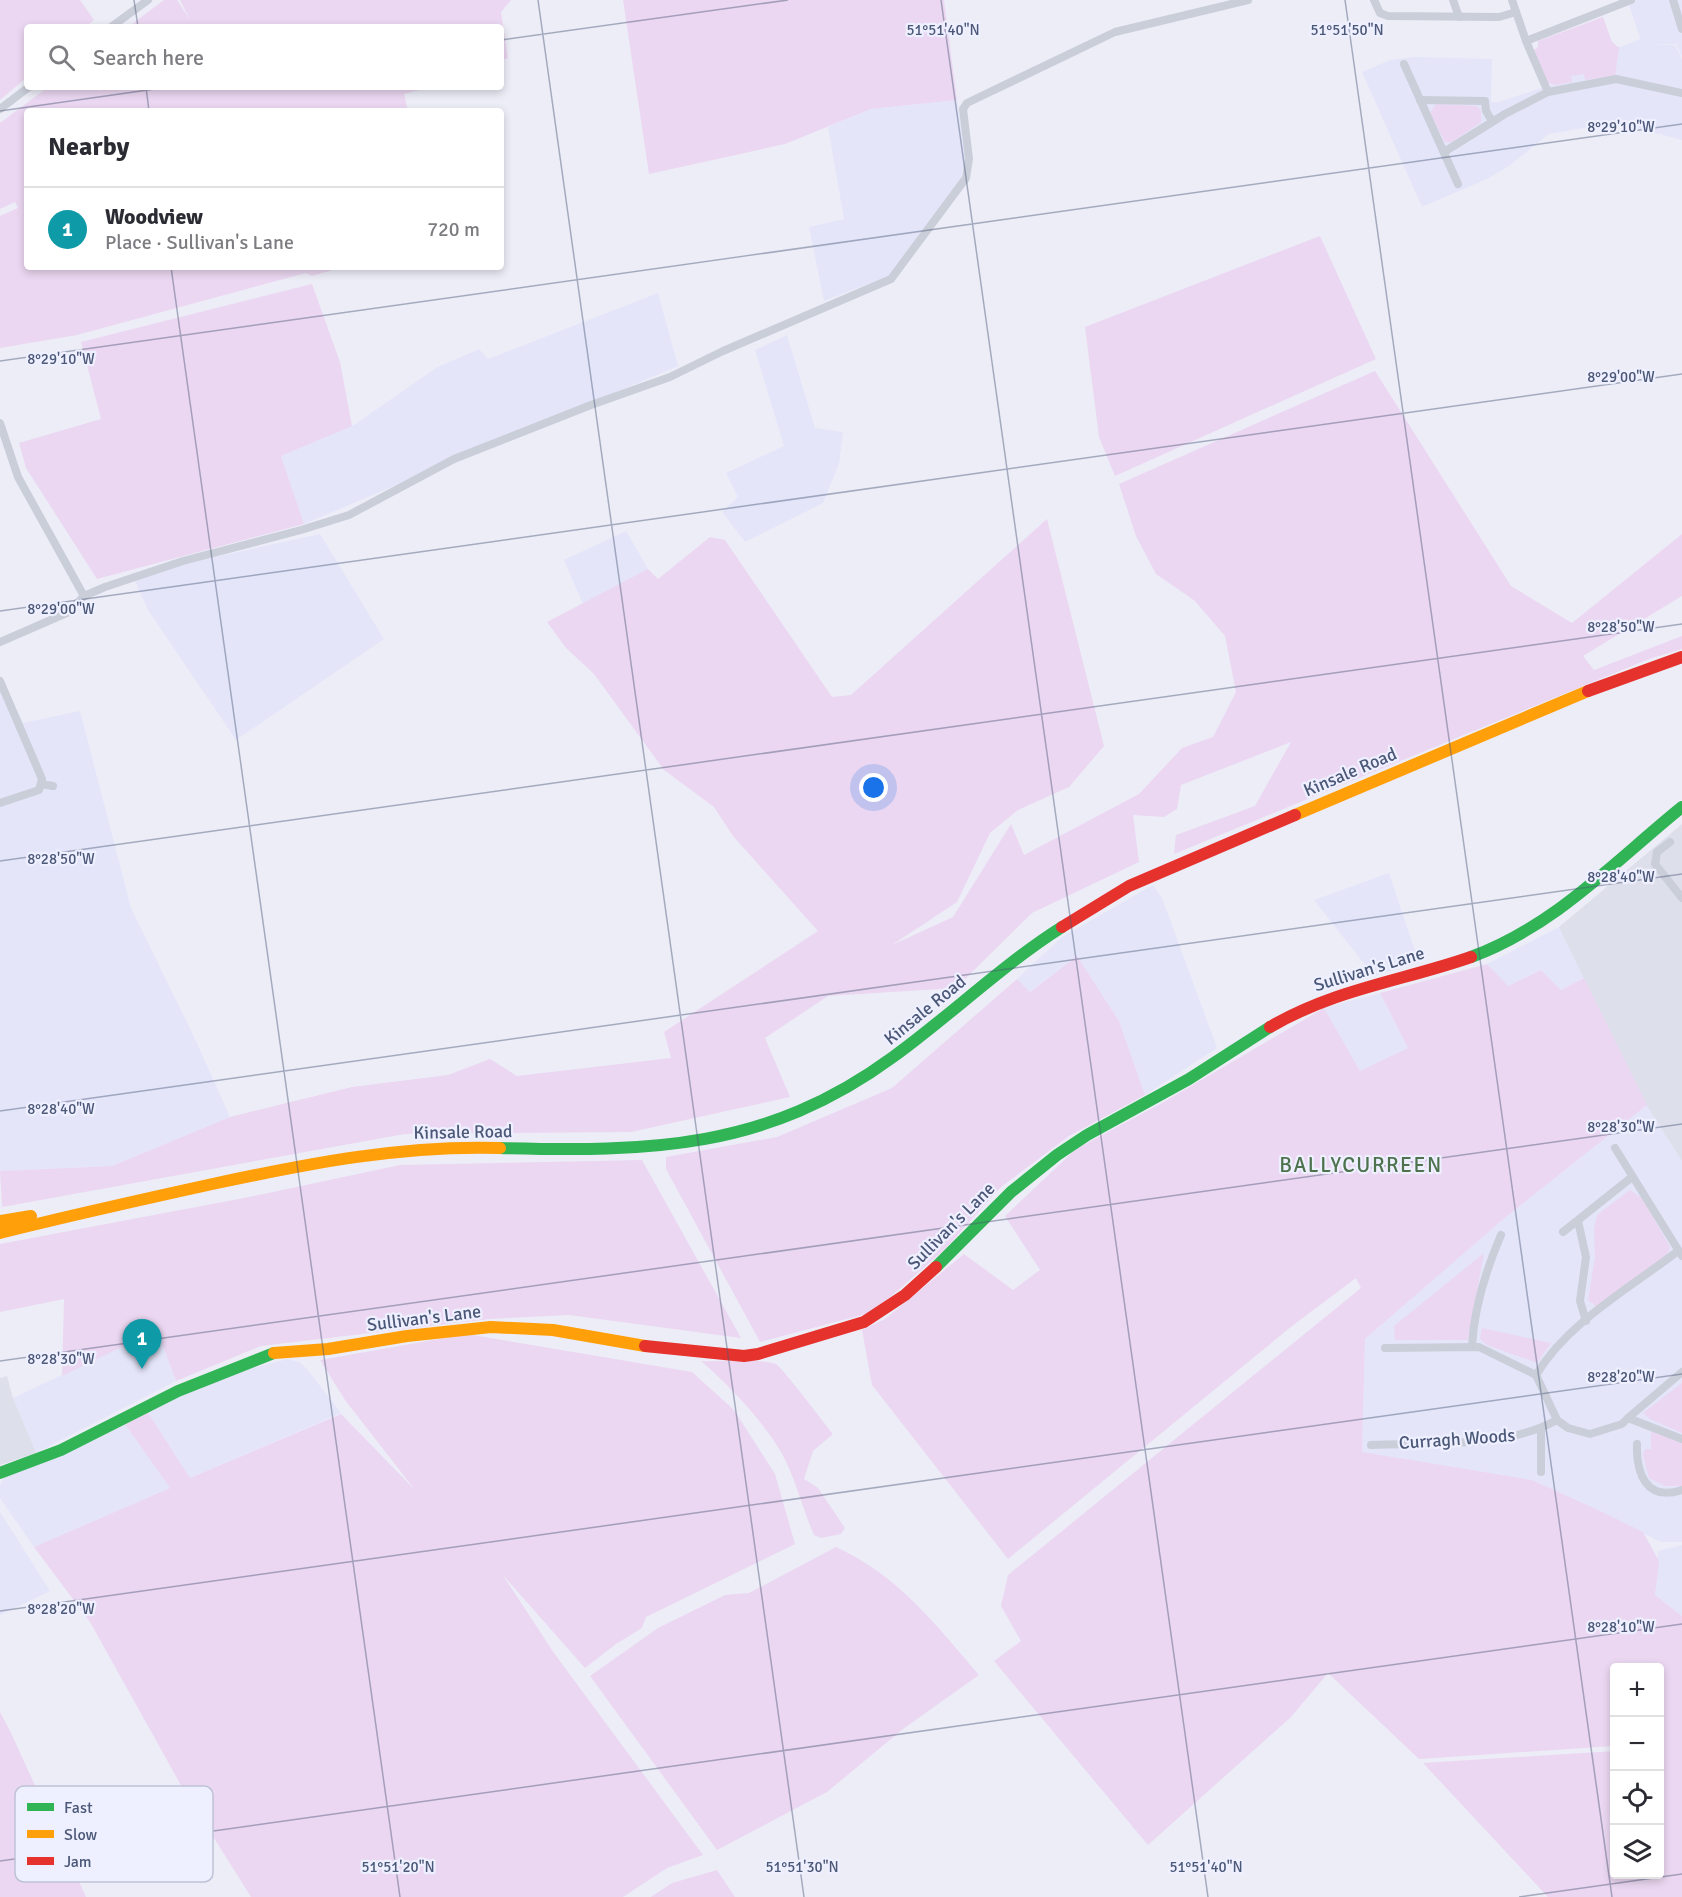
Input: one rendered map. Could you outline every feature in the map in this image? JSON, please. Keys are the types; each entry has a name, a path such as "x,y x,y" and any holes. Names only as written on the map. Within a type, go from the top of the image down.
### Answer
{"main road":[{"name":"Kinsale Road","path":"0,1221 135,1200 369,1154 459,1147 608,1150 652,1148 707,1138 808,1107 885,1065 1016,959 1069,921 1129,886 1568,699 1682,657"},
{"name":"Sullivan's Lane","path":"0,1473 61,1450 178,1391 274,1353 328,1349 418,1335 491,1327 553,1330 640,1346 744,1356 758,1354 864,1322 877,1315 941,1266 1012,1191 1073,1144 1188,1079 1251,1038 1317,1002 1355,988 1446,965 1520,936 1545,922 1577,897 1682,807"},
{"name":"Kinsale Road","path":"0,1233 135,1200"}],"street":[{"path":"115,24 148,0"},
{"path":"0,642 69,612 84,596 163,567 349,514 454,459 591,405 670,377 723,351 891,279 966,178 969,159 963,109 967,103 1115,32 1248,0"},
{"path":"1385,0 1375,2 1380,13 1388,16 1499,17 1516,12"},
{"path":"1453,0 1459,16"},
{"path":"1512,0 1548,92"},
{"path":"1526,40 1631,0"},
{"path":"1673,0 1682,29"},
{"path":"1404,64 1458,184"},
{"path":"1444,152 1492,121 1548,92 1617,79 1682,93"},
{"path":"0,109 25,90"},
{"path":"1420,100 1485,101 1485,109 1492,121"},
{"path":"0,423 18,477 84,596"},
{"path":"0,681 42,779 39,790 0,803"},
{"path":"40,784 53,786"},
{"path":"1670,842 1657,852 1655,864 1682,898"},
{"path":"1536,1375 1546,1358 1586,1321 1680,1254 1615,1148"},
{"path":"1563,1232 1632,1177"},
{"path":"1578,1221 1586,1257 1580,1301 1586,1321"},
{"path":"1472,1346 1473,1325 1487,1268 1501,1235"},
{"path":"1385,1348 1472,1346 1499,1354 1536,1375 1557,1420 1568,1428 1590,1434 1622,1424 1682,1372"},
{"path":"1628,1418 1682,1439"},
{"name":"Curragh Woods","path":"1371,1445 1510,1438 1541,1429 1557,1420"},
{"name":"Curragh Woods","path":"1541,1429 1541,1472"},
{"path":"1637,1444 1636,1464 1641,1479 1654,1490 1672,1493 1682,1490"}],"shaded area":[{"path":"0,0 80,0 94,20 89,24 24,24 24,80 0,100"},
{"path":"164,0 177,0 190,20 180,0 511,0 501,12 503,24 132,24"},
{"path":"623,0 944,0 957,100 871,109 785,144 649,174"},
{"path":"1636,0 1682,0 1682,57 1676,44 1650,44 1675,45 1682,59 1682,140 1637,128 1595,126 1549,134 1509,166 1487,179 1422,207 1362,72 1390,60 1414,57 1492,59 1491,102 1499,102 1556,83 1583,52 1620,47 1640,39 1642,44 1629,5"},
{"path":"1603,17 1612,42 1619,48 1615,76 1585,80 1584,74 1571,76 1572,82 1556,85 1548,83 1534,50 1538,47 1538,41"},
{"path":"504,32 508,58 504,60"},
{"path":"44,90 419,90 404,94 407,108 24,108 24,270 333,270 312,276 306,273 77,335 0,348 0,216 18,208 15,202 0,209 0,123"},
{"path":"957,100 966,158 960,180 891,275 824,301 809,227 844,219 828,127 871,109"},
{"path":"1436,104 1477,106 1481,111 1481,122 1452,142 1445,142 1430,113"},
{"path":"1320,236 1376,359 1115,476 1099,437 1085,327"},
{"path":"312,284 340,362 352,426 281,456 304,524 97,579 26,468 19,443 101,419 81,342"},
{"path":"658,293 678,366 304,524 281,456 354,425 436,368 479,349 488,359"},
{"path":"787,335 815,428 843,432 839,464 823,503 745,542 722,512 738,497 726,473 784,446 755,350"},
{"path":"1375,371 1511,586 1572,623 1682,534 1682,596 1583,656 1594,670 1682,636 1682,649 1649,659 1174,854 1176,835 1255,806 1291,742 1181,785 1177,809 1164,817 1133,815 1139,862 1032,913 956,988 828,996 765,1038 790,1097 631,1132 405,1134 2,1207 0,1171 112,1166 230,1117 352,1087 448,1075 490,1059 517,1076 671,1058 664,1032 818,931 733,836 714,807 664,770 594,674 566,648 547,622 648,569 658,579 710,537 725,540 832,697 851,695 1047,519 1104,746 1069,787 1018,810 990,833 957,902 892,945 953,917 1011,824 1024,855 1139,794 1182,748 1213,737 1236,692 1225,636 1195,601 1156,574 1136,536 1119,484"},
{"path":"626,531 648,569 583,604 564,560"},
{"path":"320,534 384,639 236,740 148,610 134,579 182,564"},
{"path":"0,676 23,723 80,711 131,908 230,1117 112,1166 0,1171"},
{"path":"1682,824 1682,1161 1642,1098 1559,927"},
{"path":"1389,873 1419,963 1374,976 1314,900"},
{"path":"1153,885 1162,898 1217,1048 1145,1095 1119,1021 1077,956 1029,992 1017,979 1062,937"},
{"path":"1559,927 1584,978 1561,990 1541,970 1508,986 1487,964"},
{"path":"1077,956 1119,1021 1145,1095 1069,1136 1001,1187 944,1250 873,1312 760,1342 666,1169 666,1157 777,1137 892,1088 1017,979 1030,992"},
{"path":"1487,964 1508,986 1541,970 1561,990 1584,978 1647,1105 1507,1216 1365,1339 1362,1452 1532,1480 1643,1532 1659,1561 1655,1595 1682,1616 1682,1897 1548,1897 1423,1763 1610,1751 1610,1879 1664,1879 1664,1663 1610,1663 1610,1746 1419,1759 1328,1673 1291,1717 1148,1845 994,1661 1021,1641 1001,1606 1008,1575 1361,1288 1356,1278 1292,1326 1008,1559 872,1385 862,1330 885,1319 964,1254 1013,1290 1040,1270 1005,1216 1076,1149 1162,1103 1324,1008 1360,1071 1408,1048 1380,993"},
{"path":"1380,993 1409,1048 1360,1071 1324,1008"},
{"path":"1647,1105 1682,1161 1682,1542 1661,1542 1532,1480 1362,1453 1365,1339 1507,1216"},
{"path":"642,1160 741,1338 569,1315 489,1319 261,1346 176,1381 157,1330 62,1376 64,1299 0,1312 0,1244 244,1198 400,1165"},
{"path":"1630,1190 1642,1198 1670,1247 1667,1256 1597,1307 1588,1300 1595,1257 1594,1229 1597,1215"},
{"path":"1484,1253 1468,1340 1395,1340 1394,1326"},
{"path":"1482,1328 1551,1343 1537,1363 1487,1345 1480,1339"},
{"path":"157,1330 176,1381 36,1453 13,1398"},
{"path":"467,1334 692,1372 734,1410 775,1474 795,1544 646,1617 642,1628 616,1644 585,1668 502,1574 554,1653 703,1855 667,1868 623,1897 251,1897 213,1836 213,1786 181,1786 90,1622 34,1547 170,1488 125,1424 147,1411 190,1478 341,1414 415,1490 345,1400 320,1360"},
{"path":"287,1359 299,1362 307,1369 341,1413 190,1478 147,1411 231,1374"},
{"path":"701,1361 748,1361 776,1364 794,1384 833,1434 813,1451 804,1479 818,1488 845,1528 841,1534 821,1538 814,1535 781,1452 744,1404"},
{"path":"7,1376 13,1398 36,1453 0,1465 0,1378"},
{"path":"1682,1383 1682,1433 1650,1419 1643,1413"},
{"path":"125,1424 170,1488 34,1547 0,1498 0,1485 7,1474"},
{"path":"1651,1431 1682,1443 1682,1486 1665,1486 1649,1478 1643,1455 1645,1449 1651,1449"},
{"path":"0,1512 50,1591 0,1615"},
{"path":"1682,1545 1682,1616 1655,1595 1658,1551"},
{"path":"836,1547 879,1572 915,1603 979,1675 903,1729 827,1792 717,1850 590,1676 658,1628 725,1595 749,1593"},
{"path":"0,1712 35,1786 15,1786 15,1882 79,1882 86,1897 0,1897"},
{"path":"717,1870 735,1897 651,1897 672,1883"}],"traffic: fast":[{"path":"1471,957 1501,944 1557,910 1682,807"},
{"path":"500,1148 607,1149 657,1145 705,1139 752,1128 799,1111 846,1088 893,1057 1018,957 1062,927"},
{"path":"936,1267 1011,1192 1057,1155 1087,1135 1189,1079 1270,1027"},
{"path":"0,1473 61,1450 178,1391 274,1353"}],"traffic: slow":[{"path":"1295,815 1588,691"},
{"path":"0,1233 108,1207 322,1162 428,1149 500,1148"},
{"path":"0,1221 31,1216"},
{"path":"274,1353 328,1349 407,1336 491,1327 553,1330 645,1346"}],"traffic: jam":[{"path":"1588,691 1682,657"},
{"path":"1062,927 1129,886 1295,815"},
{"path":"1270,1027 1294,1014 1344,994 1471,957"},
{"path":"645,1346 744,1356 758,1354 864,1322 905,1295 936,1267"}],"place":[{"name":"Woodview","path":"142,1369"}],"district":[{"name":"BALLYCURREEN","path":"1361,1165"}]}
